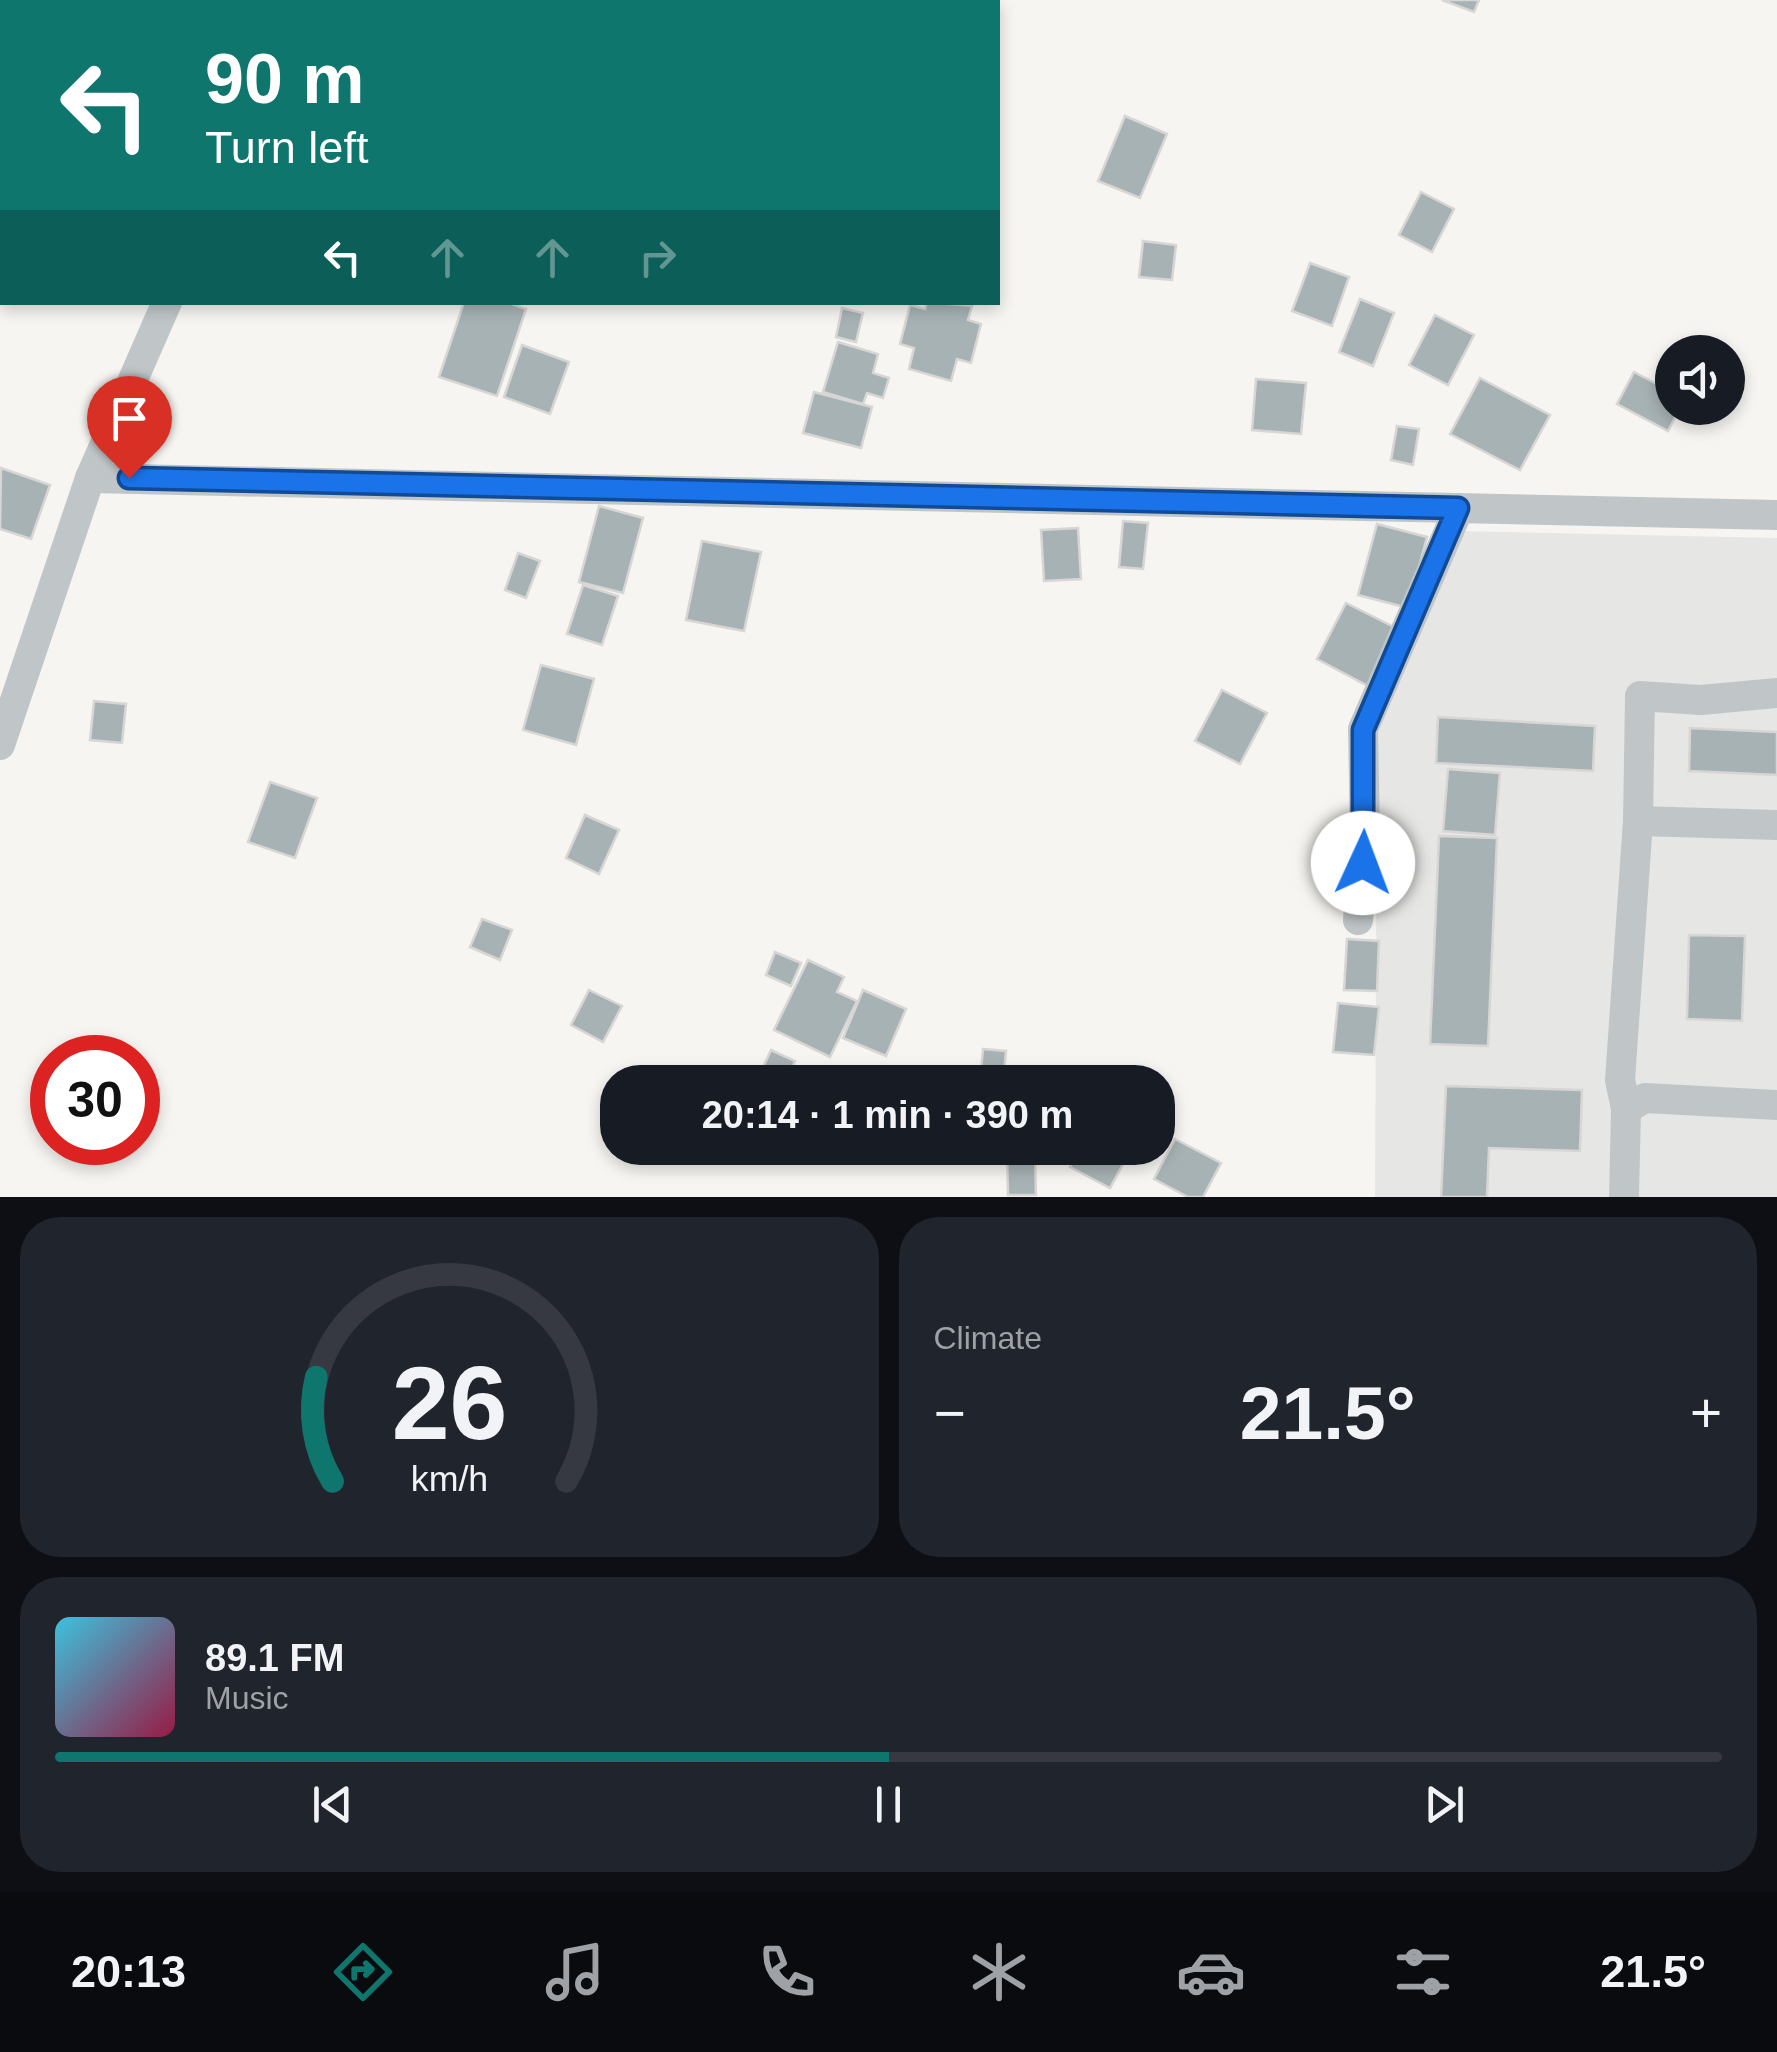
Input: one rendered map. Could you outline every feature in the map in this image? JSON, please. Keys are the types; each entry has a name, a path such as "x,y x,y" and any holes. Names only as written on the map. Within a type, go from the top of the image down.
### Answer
{"street":[{"path":"0,745 90,478 166,305"},
{"path":"90,478 1777,515"},
{"path":"1358,920 1365,834 1363,730 1458,508"},
{"path":"1624,1197 1626,1109 1620,1080 1638,821 1640,696 1701,700 1777,693"},
{"path":"1638,821 1777,825"},
{"path":"1626,1109 1645,1098 1777,1105"}],"shaded area":[{"path":"1461,531 1777,538 1777,1197 1375,1197 1377,735"}],"building":[{"path":"1442,0 1479,0 1474,12"},
{"path":"1125,116 1167,134 1140,198 1098,181"},
{"path":"1421,192 1454,209 1432,252 1399,235"},
{"path":"1143,241 1176,245 1172,280 1139,277"},
{"path":"1310,263 1349,277 1332,326 1292,311"},
{"path":"1360,299 1394,313 1373,366 1339,352"},
{"path":"463,305 515,305 526,309 497,396 439,377"},
{"path":"910,305 925,309 926,305 972,306 968,320 981,324 971,363 957,359 951,381 909,369 914,348 900,344"},
{"path":"842,308 863,313 856,342 836,337"},
{"path":"1435,315 1474,335 1448,385 1409,365"},
{"path":"838,342 878,354 873,373 889,378 883,398 867,393 863,404 823,392"},
{"path":"522,345 569,362 550,414 504,397"},
{"path":"1634,372 1655,383 1655,424 1617,404"},
{"path":"1480,378 1550,415 1520,470 1450,434"},
{"path":"1256,379 1306,383 1301,434 1252,430"},
{"path":"814,392 872,407 861,448 803,433"},
{"path":"1397,426 1419,429 1413,465 1391,460"},
{"path":"1,468 50,485 31,539 0,529"},
{"path":"599,506 643,518 623,593 579,582"},
{"path":"1123,521 1148,523 1143,569 1119,567"},
{"path":"1377,524 1427,537 1408,608 1358,595"},
{"path":"1078,528 1081,579 1044,581 1041,530"},
{"path":"702,541 761,552 744,631 686,620"},
{"path":"518,553 540,561 526,598 505,590"},
{"path":"583,585 618,596 602,645 567,634"},
{"path":"1346,603 1400,630 1370,687 1317,659"},
{"path":"541,665 594,679 576,745 523,730"},
{"path":"1222,690 1267,713 1240,764 1195,741"},
{"path":"94,701 126,704 122,743 90,740"},
{"path":"1438,717 1595,726 1593,771 1436,763"},
{"path":"1690,728 1777,732 1777,775 1689,771"},
{"path":"1448,769 1500,773 1495,835 1443,831"},
{"path":"270,782 317,798 295,858 248,842"},
{"path":"585,815 619,830 599,874 566,858"},
{"path":"1439,836 1497,838 1488,1046 1430,1044"},
{"path":"482,919 512,930 500,960 470,947"},
{"path":"1689,935 1745,936 1742,1021 1687,1019"},
{"path":"1347,939 1379,941 1377,991 1344,990"},
{"path":"775,952 801,963 791,986 766,975"},
{"path":"808,960 844,977 837,992 857,1001 830,1057 774,1030"},
{"path":"589,990 622,1006 603,1042 571,1025"},
{"path":"863,990 906,1009 886,1056 843,1038"},
{"path":"1338,1003 1379,1007 1374,1055 1333,1052"},
{"path":"983,1049 1006,1051 1005,1065 982,1065"},
{"path":"771,1050 795,1061 793,1065 764,1065"},
{"path":"1446,1086 1582,1090 1580,1151 1489,1148 1487,1197 1441,1197"},
{"path":"1175,1139 1221,1163 1203,1197 1188,1197 1154,1179 1161,1165 1175,1165"},
{"path":"1007,1165 1035,1165 1036,1195 1008,1195"},
{"path":"1071,1165 1122,1165 1110,1188"}],"route":[{"path":"129,478 1458,508 1363,730 1363,863"}]}
